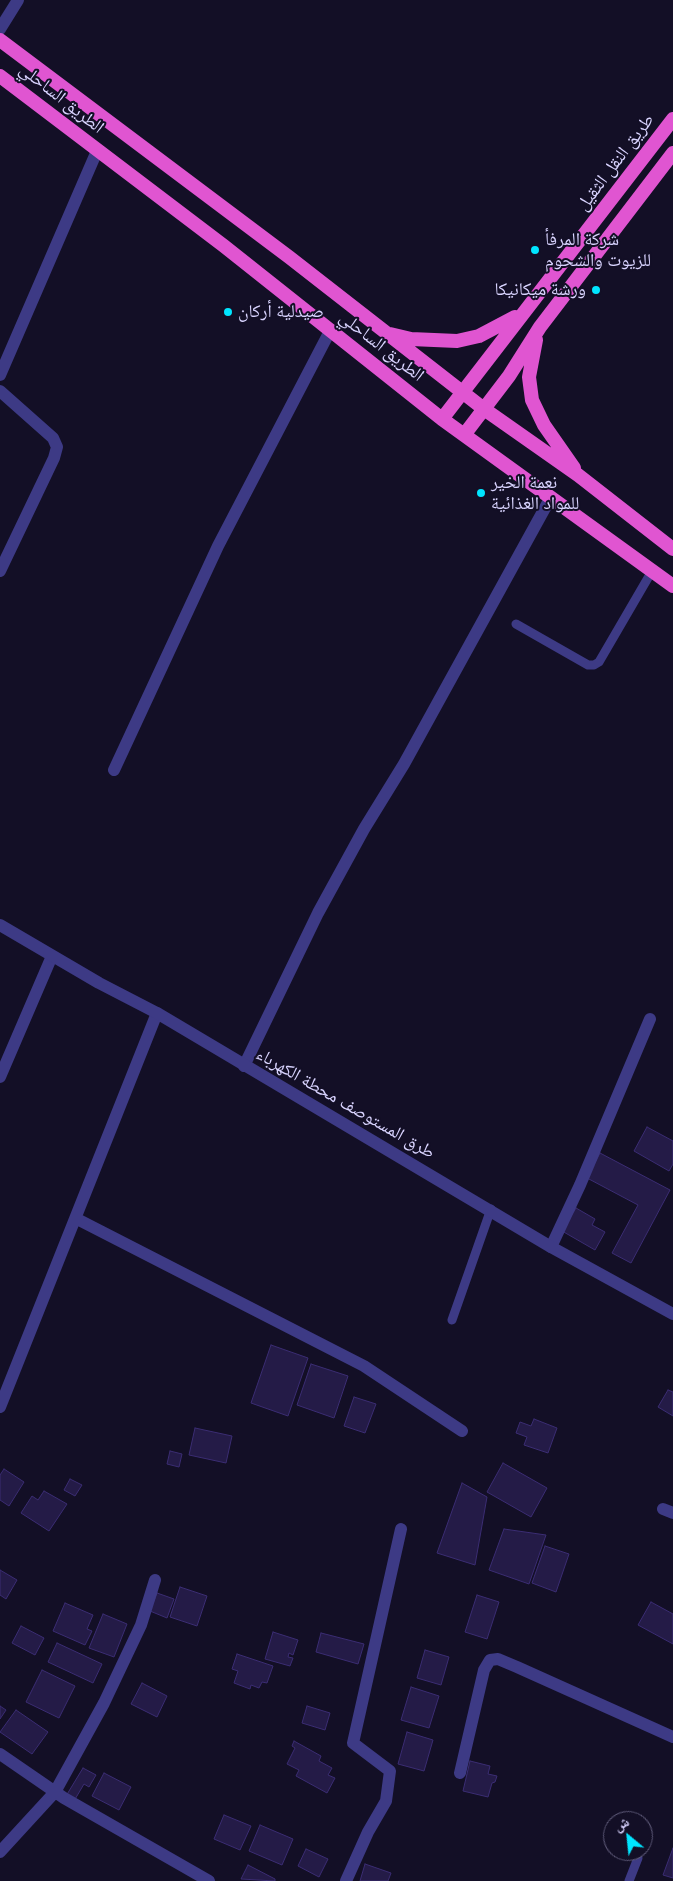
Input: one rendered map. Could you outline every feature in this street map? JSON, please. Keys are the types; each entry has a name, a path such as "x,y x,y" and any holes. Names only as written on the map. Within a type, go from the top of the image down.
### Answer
{"highway":[{"name":"الطريق الساحلي","path":"0,40 289,257 462,392 578,475 673,549"},
{"name":"الطريق الساحلي","path":"1,78 224,246 464,436 673,586"},
{"name":"طريق النقل الثقيل","path":"442,419 673,119"},
{"path":"464,436 509,376 540,327 673,153"},
{"path":"386,333 412,339 457,341 497,328 528,308"},
{"path":"540,327 531,363 530,388 532,400 544,425 578,475"}],"street":[{"path":"0,29 18,0"},
{"path":"0,375 97,151"},
{"path":"114,770 218,546 330,331"},
{"path":"0,391 53,438 57,447 54,458 0,571"},
{"path":"244,1066 318,914 364,829 404,764 551,497"},
{"name":"طرق المستوصف محطة الكهرباء","path":"0,925 52,956 158,1013 244,1066 491,1209 551,1247 673,1314"},
{"path":"0,1077 52,956"},
{"path":"0,1407 158,1013"},
{"path":"551,1247 580,1185 650,1019"},
{"path":"77,1219 364,1366 462,1431"},
{"path":"346,1881 368,1832 386,1801 390,1771 353,1743 401,1529"},
{"path":"0,1852 55,1792 104,1703 141,1625 155,1580"},
{"path":"460,1773 484,1670 490,1660 498,1660 517,1667 673,1738"},
{"path":"0,1754 55,1792 207,1880"}],"lane":[{"path":"516,624 588,665 594,665 599,662 652,571"},
{"path":"452,1320 491,1209"},
{"path":"629,1881 637,1861"}],"building":[{"path":"647,1127 673,1141 673,1164 669,1171 634,1151"},
{"path":"600,1153 670,1190 631,1263 612,1253 638,1205 587,1178"},
{"path":"576,1208 595,1219 592,1225 605,1232 595,1250 562,1231"},
{"path":"271,1345 308,1358 288,1416 251,1403"},
{"path":"311,1364 348,1376 334,1418 297,1405"},
{"path":"668,1390 673,1392 673,1416 658,1407"},
{"path":"354,1397 376,1404 365,1433 344,1426"},
{"path":"534,1419 557,1428 548,1453 524,1445 527,1437 516,1433 520,1422 531,1426"},
{"path":"195,1428 232,1436 226,1463 189,1455"},
{"path":"170,1451 182,1454 179,1467 167,1464"},
{"path":"503,1463 547,1488 531,1517 487,1492"},
{"path":"4,1469 24,1482 9,1506 0,1500 0,1475"},
{"path":"70,1479 82,1485 75,1496 64,1490"},
{"path":"462,1483 487,1497 475,1565 437,1553"},
{"path":"44,1491 67,1504 49,1531 21,1513 32,1496 38,1500"},
{"path":"504,1529 546,1535 529,1584 489,1570"},
{"path":"545,1546 569,1554 556,1592 532,1583"},
{"path":"0,1570 17,1580 6,1599 0,1595"},
{"path":"180,1587 207,1596 197,1626 170,1617"},
{"path":"157,1593 174,1599 167,1618 150,1611"},
{"path":"477,1595 499,1602 487,1639 465,1632"},
{"path":"651,1602 673,1614 673,1644 638,1625"},
{"path":"65,1603 93,1615 87,1629 92,1631 85,1645 53,1631"},
{"path":"103,1614 127,1624 114,1657 89,1648"},
{"path":"21,1626 44,1638 35,1655 12,1643"},
{"path":"273,1632 298,1640 293,1655 289,1653 288,1657 293,1658 290,1666 265,1659"},
{"path":"321,1633 364,1644 358,1664 316,1652"},
{"path":"57,1643 102,1664 93,1683 48,1662"},
{"path":"425,1650 449,1657 441,1685 417,1678"},
{"path":"237,1654 273,1666 267,1683 262,1682 259,1688 251,1685 250,1689 234,1683 238,1671 232,1669"},
{"path":"42,1670 75,1686 59,1718 26,1702"},
{"path":"142,1683 167,1696 157,1717 131,1704"},
{"path":"411,1687 439,1696 429,1728 401,1720"},
{"path":"0,1706 6,1710 0,1719"},
{"path":"307,1706 330,1713 325,1730 302,1723"},
{"path":"16,1710 48,1732 32,1754 0,1732"},
{"path":"407,1732 433,1740 424,1771 398,1764"},
{"path":"294,1741 321,1756 319,1761 332,1768 328,1775 335,1778 327,1793 296,1776 299,1770 287,1764 295,1748 292,1746"},
{"path":"470,1761 490,1766 488,1774 497,1776 495,1782 492,1783 488,1797 463,1791"},
{"path":"83,1768 96,1775 89,1787 84,1784 74,1801 66,1796"},
{"path":"104,1773 131,1787 119,1810 92,1796"},
{"path":"224,1815 251,1826 240,1850 214,1839"},
{"path":"260,1825 293,1839 282,1865 249,1851"},
{"path":"673,1848 673,1878 663,1875"},
{"path":"306,1849 328,1859 319,1877 298,1866"},
{"path":"365,1864 391,1873 388,1881 360,1881"},
{"path":"248,1865 275,1879 275,1881 241,1879"}],"place":[{"name":"شركة المرفأ للزيوت والشحوم","path":"535,250"},
{"name":"ورشة ميكانيكا","path":"596,290"},
{"name":"صيدلية أركان","path":"228,312"},
{"name":"نعمة الخير للمواد الغذائية","path":"481,493"}]}
